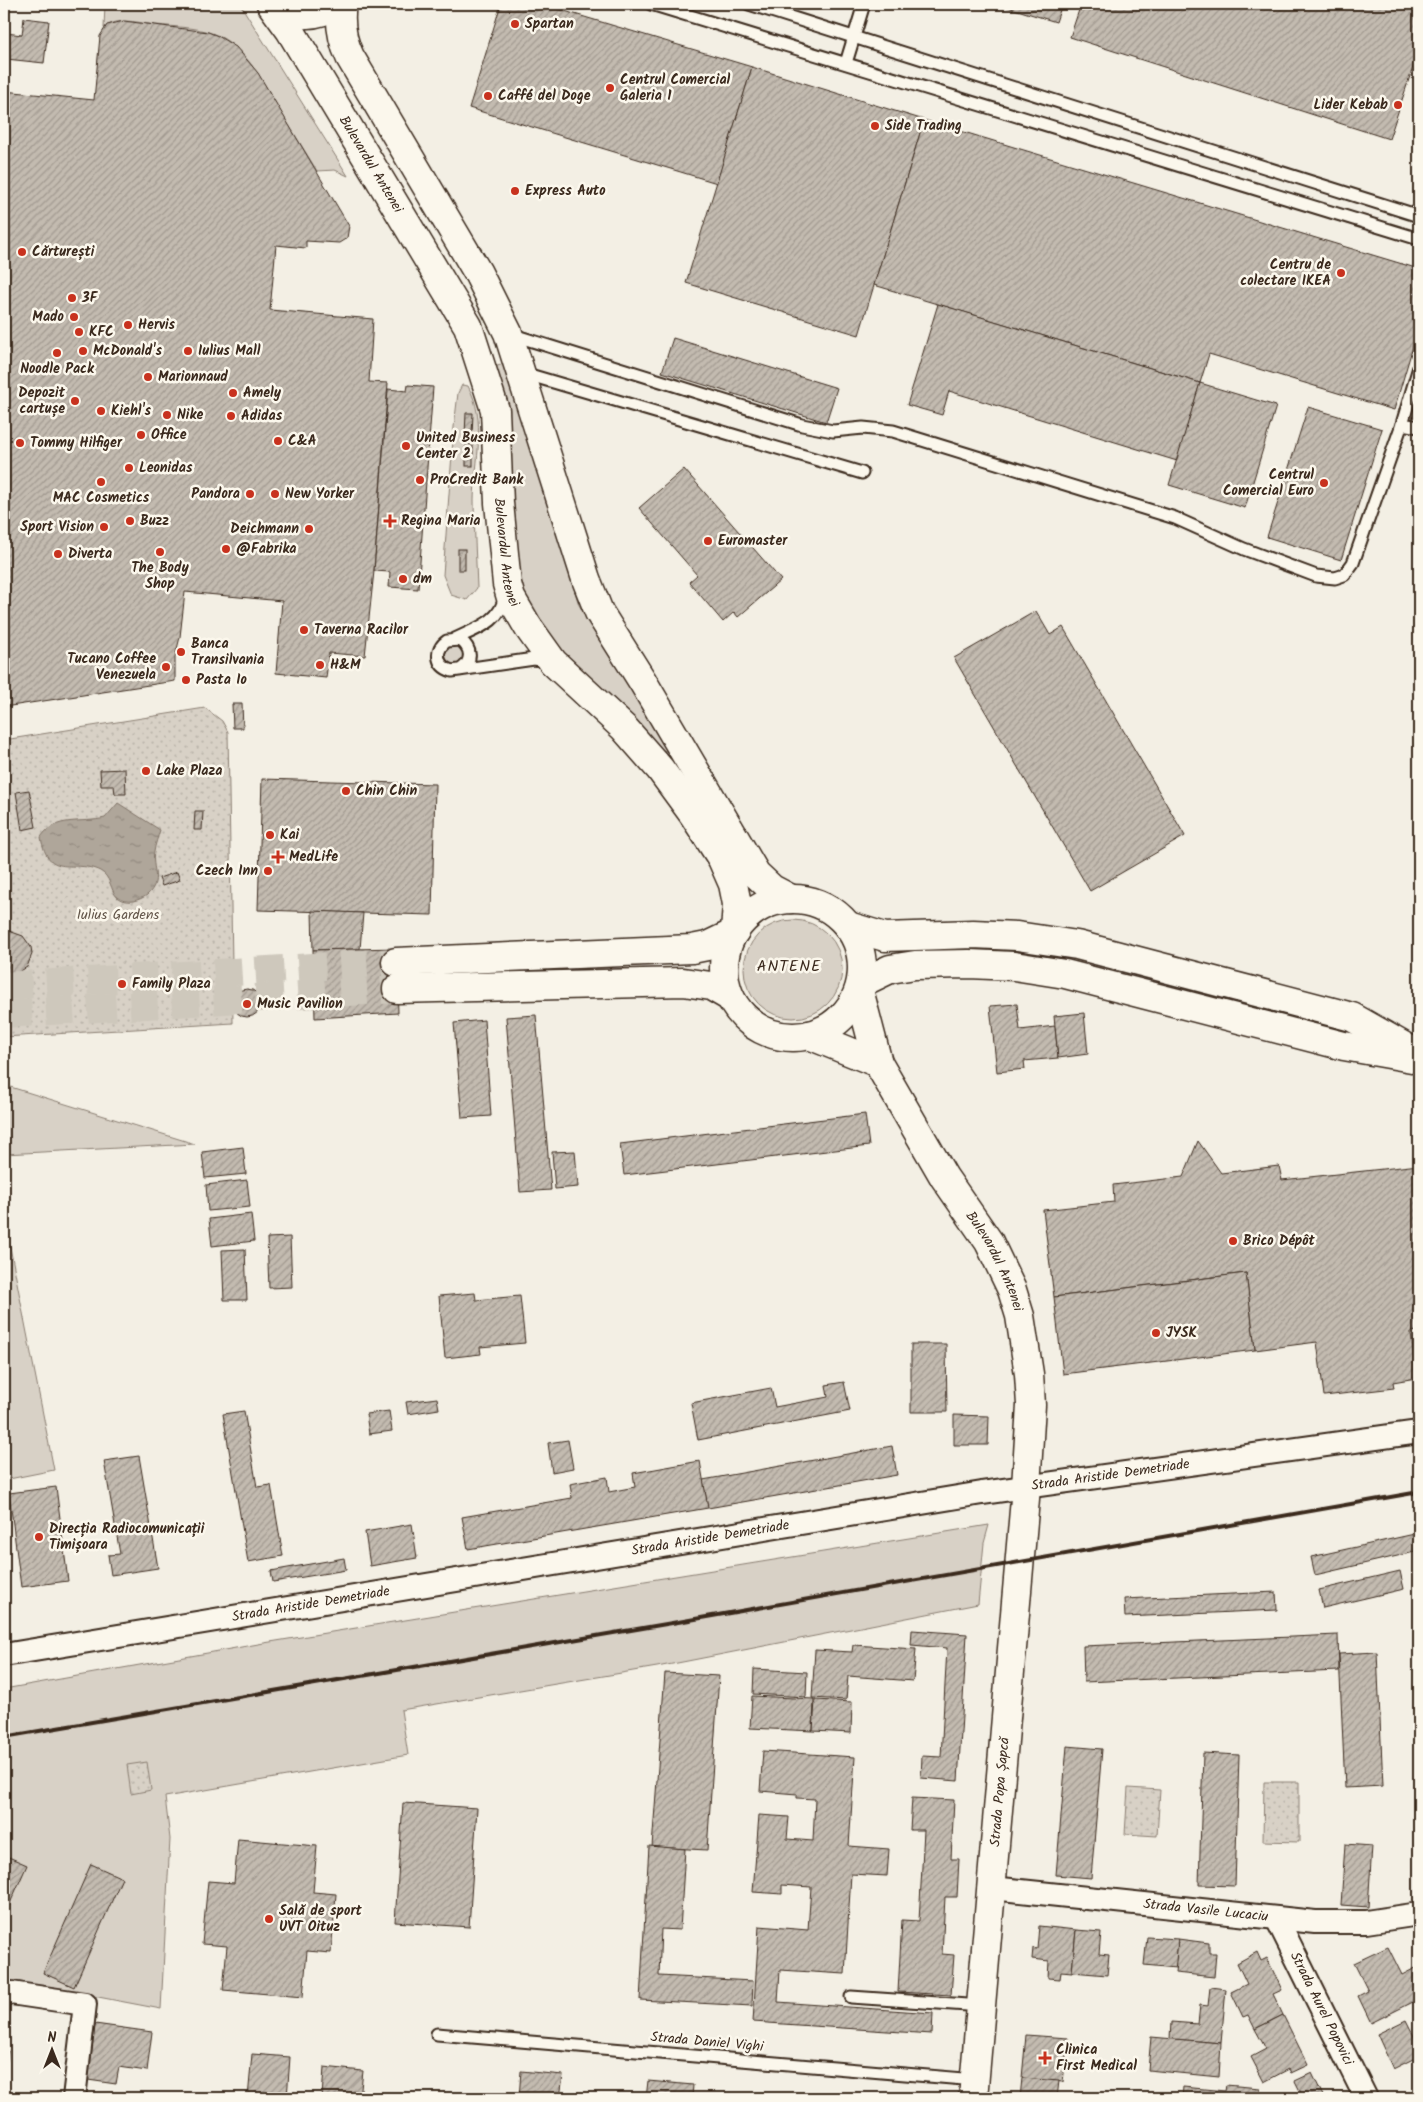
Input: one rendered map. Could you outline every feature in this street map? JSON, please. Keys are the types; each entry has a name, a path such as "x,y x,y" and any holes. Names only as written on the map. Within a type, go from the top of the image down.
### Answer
{"main road":[{"path":"273,4 288,12 306,14 324,11 336,4"},
{"name":"Bulevardul Antenei","path":"273,4 468,326 495,410 499,503 507,584 519,613 553,662 624,728 660,769 693,814 722,859 733,884 737,904 733,933"},
{"path":"342,4 341,25 346,49 478,273 508,333 598,612 643,682 756,874 772,889 791,899"},
{"path":"791,899 808,900 837,914 848,926 859,947 862,971 859,986 851,1006 839,1019 825,1029 808,1035 785,1036 762,1030 743,1016 730,997 725,981 724,965 726,949 733,933 745,918 759,908 775,901 791,899"},
{"path":"848,926 885,937 973,934 1017,936 1077,945 1352,1017 1419,1055"},
{"path":"396,962 692,949 707,946 733,933"},
{"path":"859,986 890,969 915,965 969,964 1014,966 1065,974 1344,1046 1419,1059"},
{"path":"397,989 682,982 710,986 730,997"},
{"name":"Bulevardul Antenei","path":"859,986 878,1063 944,1177 989,1242 1012,1290 1020,1316 1029,1374 1030,1405 1026,1486"},
{"path":"808,1035 878,1063"},
{"name":"Strada Popa Șapcă","path":"974,2089 1026,1486"}],"street":[{"name":"Strada Aristide Demetriade","path":"4,1655 1026,1486 1419,1432"},
{"name":"Strada Vasile Lucaciu","path":"992,1888 1277,1919 1345,1923 1388,1920 1419,1914"},
{"name":"Strada Aurel Popovici","path":"1277,1919 1366,2098"},
{"path":"4,1992 85,2004 74,2098"}],"lane":[{"path":"651,4 1419,239"},
{"path":"749,4 1419,216"},
{"path":"846,63 864,4"},
{"path":"508,333 802,425 833,431 862,428 893,431 1175,518 1244,549 1326,578 1344,575 1353,564 1402,424 1419,367"},
{"path":"521,372 862,473"},
{"path":"1402,424 1419,427"},
{"path":"507,584 503,608 497,616 440,646 438,659 447,670 455,671 534,659 553,662"},
{"path":"455,639 465,643 470,652 468,662 460,670"},
{"path":"851,1997 982,2006"},
{"name":"Strada Daniel Vighi","path":"437,2034 974,2089"}],"green space":[{"path":"105,4 240,4 348,176 335,170 317,171 261,78 247,59 229,42 204,31 136,22 116,22 104,28"},
{"path":"509,362 530,444 579,605 671,753 657,748 561,659 521,596 489,369"},
{"path":"462,385 468,386 474,399 479,427 474,499 477,588 467,600 451,595 443,575 454,427 458,393"},
{"path":"446,644 464,646 465,664 447,667 441,650"},
{"name":"Iulius Gardens","path":"205,708 222,721 228,732 233,1023 4,1037 4,740"},
{"path":"793,920 812,924 827,935 838,950 842,969 838,988 827,1003 812,1014 793,1018 774,1014 759,1003 748,988 744,969 748,950 759,935 774,924"},
{"path":"4,1085 195,1144 4,1154"},
{"path":"4,1242 9,1242 54,1470 4,1480"},
{"path":"989,1525 984,1543 978,1604 657,1667 401,1710 408,1755 165,1797 170,1839 161,2009 4,1979 4,1689 264,1643"},
{"path":"147,1762 151,1790 131,1794 127,1765"},
{"path":"1264,1782 1299,1782 1299,1842 1263,1841"},
{"path":"1128,1788 1160,1790 1157,1836 1125,1834"}],"water":[{"path":"118,803 160,830 153,858 154,885 147,895 133,901 119,899 115,895 108,879 100,871 81,866 56,864 44,851 41,837 47,830 62,823 105,818"}],"building":[{"name":"Centrul Comercial Galeria 1","path":"501,4 541,4 752,67 717,183 469,108"},
{"path":"998,4 1062,4 1056,22"},
{"path":"1081,4 1419,4 1419,49 1389,139 1070,37"},
{"path":"24,18 49,21 44,63 6,59 4,68 4,21 8,22 6,33 22,35"},
{"name":"Iulius Mall","path":"124,21 208,32 236,47 258,73 349,226 347,238 339,243 306,241 306,248 276,245 270,310 373,319 369,382 388,383 374,571 365,656 329,653 326,678 276,673 282,601 185,592 180,637 175,657 175,681 4,707 4,91 94,100 100,36 107,25"},
{"path":"752,67 924,120 859,335 686,283"},
{"path":"924,120 1419,269 1419,326 1394,410 1209,354 1200,383 874,285"},
{"path":"938,304 1200,383 1177,461 949,391 942,415 907,405"},
{"path":"673,338 837,388 826,422 662,372"},
{"path":"1200,383 1276,406 1245,508 1169,485"},
{"name":"United Business Center 2","path":"408,385 433,387 418,589 389,587 390,572 374,571 388,389 407,391"},
{"path":"1308,407 1382,429 1341,560 1267,537"},
{"path":"466,413 473,413 472,435 465,435"},
{"path":"466,444 473,444 473,466 466,466"},
{"name":"Euromaster","path":"684,469 781,580 738,617 734,612 723,622 689,582 697,575 639,508"},
{"path":"458,549 465,549 465,570 458,570"},
{"path":"1036,611 1050,635 1063,627 1185,836 1090,891 954,658"},
{"path":"232,704 242,704 243,728 233,728"},
{"path":"125,769 126,794 115,794 114,786 101,786 100,770"},
{"path":"262,779 435,784 432,915 258,910"},
{"path":"29,790 36,827 22,830 16,792"},
{"path":"195,811 203,811 202,830 194,830"},
{"path":"177,872 180,880 162,886 159,878"},
{"path":"312,911 363,913 360,949 313,950"},
{"path":"9,931 23,936 31,947 32,954 27,967 14,975 4,974 4,933"},
{"path":"396,948 398,1013 315,1018 313,950"},
{"name":"Music Pavilion","path":"247,989 257,993 261,1003 257,1013 247,1017 237,1013 233,1003 237,993"},
{"path":"1017,1004 1020,1030 1055,1026 1058,1058 1024,1061 1025,1069 997,1072 990,1006"},
{"path":"1084,1013 1088,1054 1058,1058 1054,1016"},
{"path":"536,1015 551,1190 520,1192 506,1017"},
{"path":"484,1020 491,1116 462,1118 454,1023"},
{"path":"865,1114 869,1146 624,1175 620,1144"},
{"name":"Brico Dépôt","path":"1198,1141 1221,1173 1279,1166 1282,1180 1419,1165 1419,1331 1411,1332 1416,1378 1393,1382 1394,1388 1324,1396 1317,1342 1255,1350 1246,1273 1054,1297 1043,1210 1114,1202 1113,1185 1183,1177"},
{"path":"243,1147 246,1174 205,1178 202,1152"},
{"path":"575,1151 578,1187 555,1189 552,1152"},
{"path":"247,1180 250,1207 208,1211 206,1185"},
{"path":"251,1214 254,1241 212,1246 209,1219"},
{"path":"290,1237 292,1287 269,1288 267,1238"},
{"path":"245,1249 247,1300 224,1300 222,1250"},
{"name":"JYSK","path":"1246,1273 1255,1350 1063,1374 1054,1297"},
{"path":"475,1293 476,1300 520,1296 525,1343 480,1347 481,1354 445,1358 439,1296"},
{"path":"911,1344 946,1344 947,1412 911,1412"},
{"path":"844,1382 850,1411 698,1440 691,1403 771,1388 775,1407 828,1397 826,1385"},
{"path":"437,1398 439,1409 408,1414 406,1402"},
{"path":"244,1411 257,1487 271,1485 283,1556 248,1562 223,1414"},
{"path":"389,1411 392,1431 369,1434 366,1414"},
{"path":"954,1415 989,1416 988,1445 954,1445"},
{"path":"568,1440 573,1468 552,1472 548,1443"},
{"path":"892,1446 897,1475 708,1508 703,1480"},
{"path":"139,1456 158,1568 111,1575 108,1555 120,1554 104,1461"},
{"path":"700,1461 708,1508 468,1549 462,1517 572,1498 570,1484 607,1477 609,1492 635,1487 633,1473"},
{"name":"Direcția Radiocomunicații Timișoara","path":"56,1487 68,1581 21,1587 9,1493"},
{"path":"412,1524 417,1558 370,1566 365,1532"},
{"path":"1419,1533 1419,1551 1315,1575 1311,1557"},
{"path":"344,1558 346,1570 273,1582 271,1571"},
{"path":"1400,1571 1404,1589 1323,1608 1319,1590"},
{"path":"1276,1592 1277,1610 1125,1617 1124,1599"},
{"path":"912,1630 967,1634 958,1781 921,1778 922,1756 941,1757 947,1648 911,1645"},
{"path":"1338,1635 1339,1671 1084,1682 1083,1646"},
{"path":"853,1645 916,1649 913,1681 848,1676 846,1700 812,1698 815,1650 852,1652"},
{"path":"1377,1652 1383,1786 1345,1788 1339,1654"},
{"path":"754,1669 807,1672 806,1697 753,1694"},
{"path":"665,1673 719,1676 707,1850 652,1847"},
{"path":"752,1696 814,1699 813,1731 750,1728"},
{"path":"815,1700 852,1702 851,1733 813,1731"},
{"path":"1067,1746 1102,1749 1091,1878 1056,1875"},
{"path":"763,1751 855,1757 849,1846 889,1849 887,1876 851,1874 845,1974 780,1970 778,2002 933,2013 932,2034 753,2022 759,1926 808,1930 811,1887 782,1885 782,1894 753,1892 759,1815 789,1817 787,1839 813,1841 815,1799 797,1798 797,1794 760,1791"},
{"path":"1203,1753 1239,1755 1235,1886 1199,1885"},
{"path":"912,1798 954,1800 951,1859 959,1859 957,1897 945,1897 942,1954 954,1955 951,1995 898,1992 902,1920 919,1921 924,1830 910,1830"},
{"path":"403,1803 477,1808 469,1927 395,1922"},
{"name":"Sală de sport UVT Oituz","path":"238,1839 317,1846 313,1892 336,1894 331,1953 307,1951 303,1997 223,1990 227,1946 202,1944 208,1881 234,1883"},
{"path":"1345,1844 1372,1846 1368,1907 1341,1905"},
{"path":"649,1846 685,1849 680,1930 661,1929 659,1976 753,1981 752,2006 640,2000"},
{"path":"4,1855 27,1865 4,1917"},
{"path":"91,1864 122,1878 74,1987 43,1973"},
{"path":"1039,1926 1076,1930 1072,1972 1061,1971 1060,1979 1048,1978 1049,1961 1032,1959 1033,1948 1037,1949"},
{"path":"1076,1930 1101,1932 1099,1954 1109,1955 1107,1975 1072,1972"},
{"path":"1147,1937 1178,1939 1176,1968 1144,1965"},
{"path":"1178,1939 1209,1943 1209,1953 1216,1953 1214,1977 1175,1973"},
{"path":"1388,1947 1402,1975 1419,1966 1419,1999 1371,2023 1358,1996 1368,1991 1354,1963"},
{"path":"1257,1952 1261,1961 1267,1958 1282,1990 1273,1994 1283,2015 1255,2029 1248,2015 1243,2017 1231,1992 1247,1984 1237,1963"},
{"path":"1210,1987 1226,1989 1221,2043 1170,2039 1171,2022 1198,2024 1200,2005 1208,2006"},
{"path":"1283,2015 1308,2065 1291,2073 1289,2069 1264,2082 1251,2057 1266,2049 1255,2029"},
{"path":"1406,2020 1419,2046 1419,2056 1393,2069 1377,2034"},
{"path":"95,2024 152,2032 147,2071 119,2067 116,2084 88,2080"},
{"name":"Clinica First Medical","path":"1026,2035 1068,2038 1063,2082 1022,2078"},
{"path":"1151,2037 1221,2043 1219,2077 1148,2070"},
{"path":"4,2050 8,2051 4,2081"},
{"path":"252,2054 290,2057 287,2098 248,2098"},
{"path":"324,2067 363,2071 360,2098 322,2098"},
{"path":"521,2071 563,2075 560,2098 519,2098"},
{"path":"1312,2073 1324,2098 1302,2098 1295,2081"},
{"path":"1022,2078 1059,2081 1057,2098 1020,2098"},
{"path":"648,2081 693,2085 692,2098 646,2098"},
{"path":"1226,2085 1260,2088 1259,2098 1182,2098 1183,2087 1225,2091"}],"tunnel":[{"path":"4,986 396,962"},
{"path":"4,1014 397,989"}],"railway":[{"path":"4,1737 678,1622 1419,1492"}],"place":[{"name":"Spartan","path":"515,24"},
{"name":"Centrul Comercial Galeria 1","path":"610,88"},
{"name":"Caffé del Doge","path":"488,96"},
{"name":"Lider Kebab","path":"1398,105"},
{"name":"Side Trading","path":"875,126"},
{"name":"Express Auto","path":"515,191"},
{"name":"Cărturești","path":"22,252"},
{"name":"Centru de colectare IKEA","path":"1341,273"},
{"name":"3F","path":"72,298"},
{"name":"Mado","path":"74,317"},
{"name":"Hervis","path":"128,325"},
{"name":"KFC","path":"79,332"},
{"name":"McDonald's","path":"83,351"},
{"name":"Iulius Mall","path":"188,351"},
{"name":"Noodle Pack","path":"57,353"},
{"name":"Marionnaud","path":"148,377"},
{"name":"Amely","path":"233,393"},
{"name":"Depozit cartușe","path":"75,401"},
{"name":"Kiehl's","path":"101,411"},
{"name":"Nike","path":"167,415"},
{"name":"Adidas","path":"231,416"},
{"name":"Office","path":"141,435"},
{"name":"C&A","path":"278,441"},
{"name":"Tommy Hilfiger","path":"20,443"},
{"name":"United Business Center 2","path":"406,446"},
{"name":"Leonidas","path":"129,468"},
{"name":"ProCredit Bank","path":"420,480"},
{"name":"MAC Cosmetics","path":"101,482"},
{"name":"Centrul Comercial Euro","path":"1324,483"},
{"name":"Pandora","path":"250,494"},
{"name":"New Yorker","path":"275,494"},
{"name":"Buzz","path":"130,521"},
{"name":"Regina Maria","path":"390,521"},
{"name":"Sport Vision","path":"104,527"},
{"name":"Deichmann","path":"309,529"},
{"name":"Euromaster","path":"708,541"},
{"name":"@Fabrika","path":"226,549"},
{"name":"The Body Shop","path":"160,552"},
{"name":"Diverta","path":"58,554"},
{"name":"dm","path":"403,579"},
{"name":"Taverna Racilor","path":"304,630"},
{"name":"Banca Transilvania","path":"181,652"},
{"name":"H&M","path":"320,665"},
{"name":"Tucano Coffee Venezuela","path":"166,667"},
{"name":"Pasta Io","path":"186,680"},
{"name":"Lake Plaza","path":"146,771"},
{"name":"Chin Chin","path":"346,791"},
{"name":"Kai","path":"270,835"},
{"name":"MedLife","path":"278,857"},
{"name":"Czech Inn","path":"268,871"},
{"name":"Family Plaza","path":"122,984"},
{"name":"Music Pavilion","path":"247,1004"},
{"name":"Brico Dépôt","path":"1233,1241"},
{"name":"JYSK","path":"1156,1333"},
{"name":"Direcția Radiocomunicații Timișoara","path":"39,1537"},
{"name":"Sală de sport UVT Oituz","path":"269,1919"},
{"name":"Clinica First Medical","path":"1045,2058"}],"district":[{"name":"ANTENE","path":"789,966"}]}
